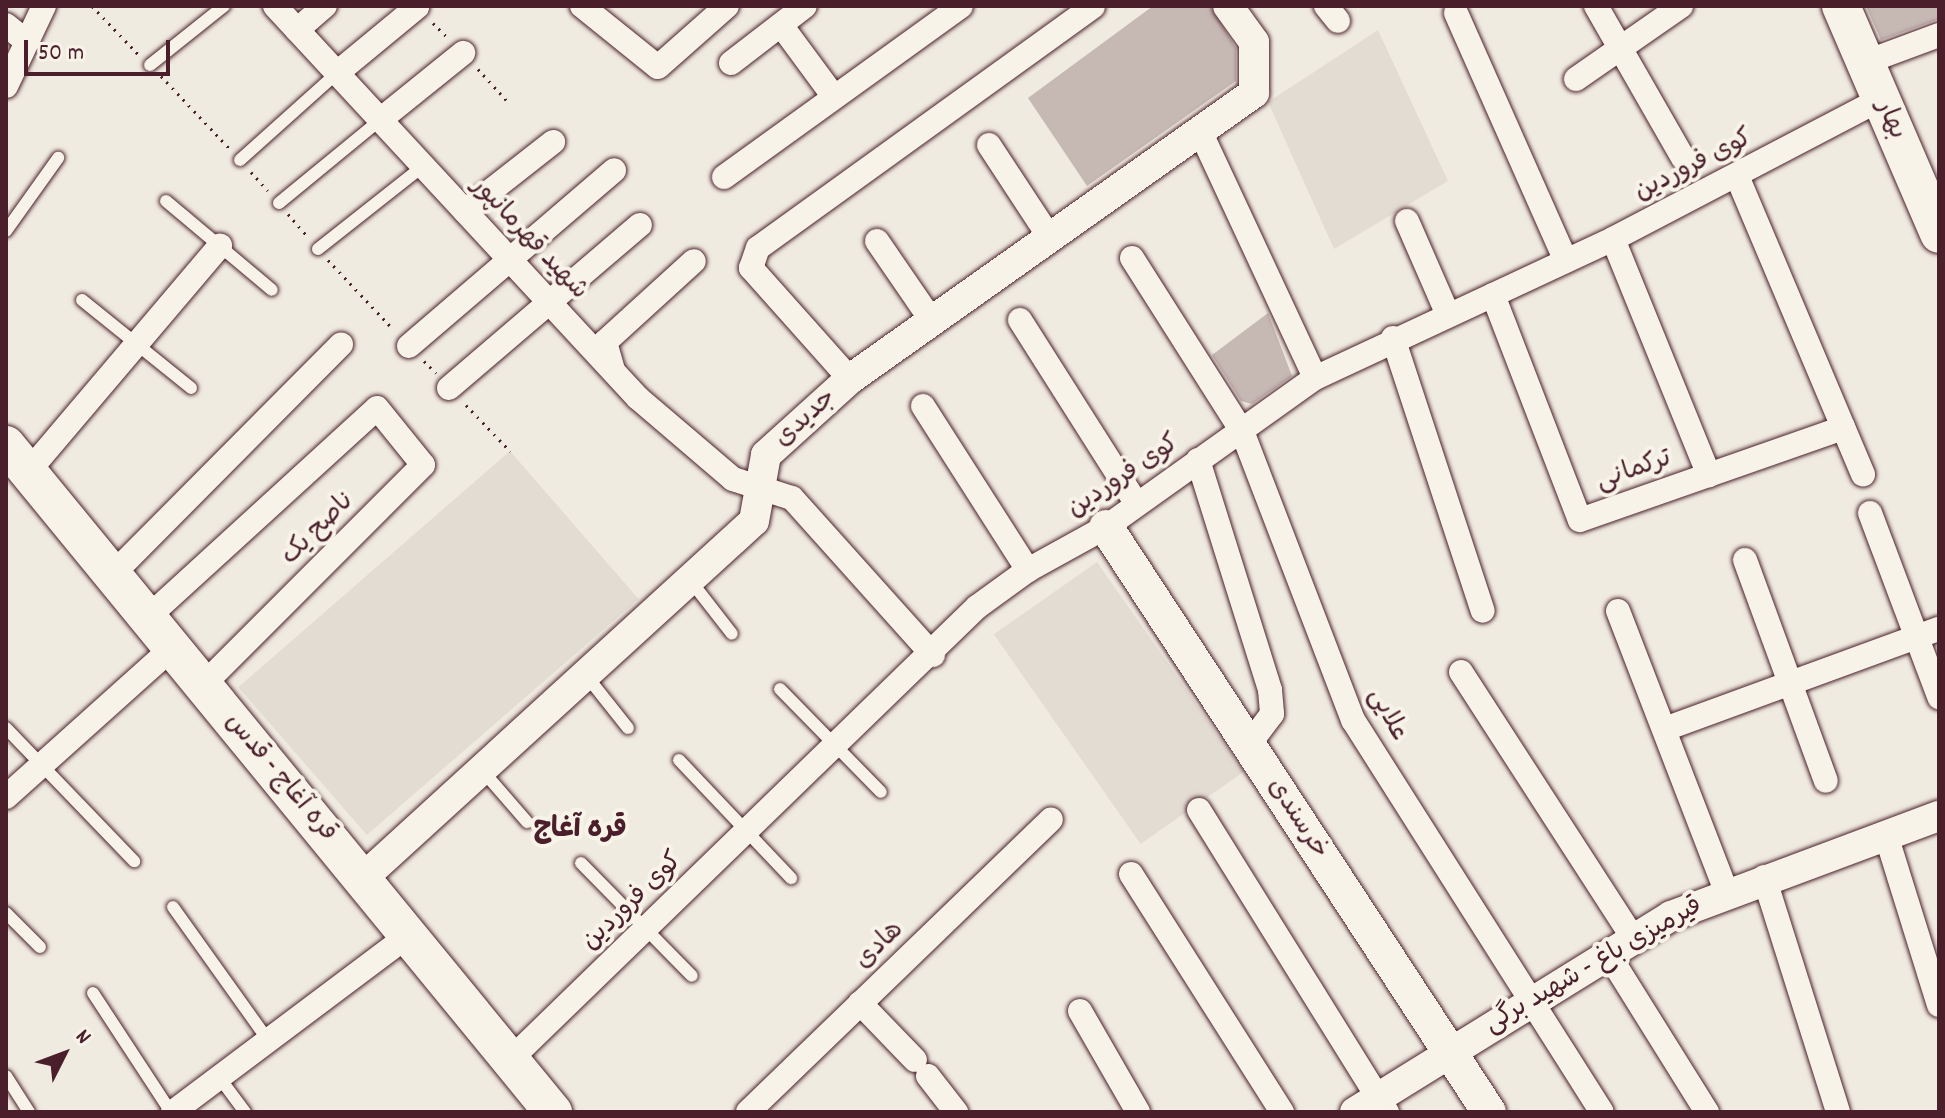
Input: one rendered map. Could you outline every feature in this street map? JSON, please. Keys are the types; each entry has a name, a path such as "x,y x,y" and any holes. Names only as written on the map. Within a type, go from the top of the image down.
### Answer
{"main road":[{"name":"بهار","path":"1841,6 1939,234"},
{"name":"قره آغاج - قدس","path":"17,458 553,1112"},
{"name":"خرسندی","path":"1106,527 1489,1112"}],"street":[{"path":"6,86 44,6"},
{"name":"شهید قهرمانپور","path":"275,6 614,372 733,479 792,498 933,655"},
{"path":"297,30 325,6"},
{"path":"582,6 658,67 727,6"},
{"path":"731,63 805,6"},
{"path":"724,177 961,6"},
{"path":"850,379 751,268 758,248 1093,6"},
{"name":"جدیدی","path":"363,878 754,521 766,455 850,379 1254,93 1254,42 1228,6"},
{"path":"1596,6 1624,45 1683,158"},
{"path":"1576,79 1681,6"},
{"path":"337,73 417,7"},
{"path":"1456,13 1566,261"},
{"path":"6,25 27,42"},
{"path":"781,25 834,97"},
{"path":"1866,62 1939,35"},
{"path":"380,120 463,53"},
{"name":"کوی فروردین","path":"511,1059 644,928 933,655 977,607 1028,570 1106,527 1315,378 1393,338 1613,239 1881,99"},
{"path":"1200,131 1315,378"},
{"path":"465,211 553,142"},
{"path":"989,145 1050,238"},
{"path":"409,346 507,257 614,170"},
{"path":"1737,176 1863,474"},
{"path":"1407,221 1448,315"},
{"path":"449,388 640,225"},
{"path":"1613,239 1709,475"},
{"path":"877,241 932,321"},
{"path":"17,458 137,344 220,246"},
{"name":"علایی","path":"1132,258 1242,431 1353,720 1602,1112"},
{"path":"614,372 605,342 694,261"},
{"name":"ترکمانی","path":"1493,295 1580,520 1843,428"},
{"path":"1020,320 1136,503"},
{"path":"1393,338 1483,611"},
{"path":"112,575 341,344"},
{"path":"923,406 1028,570"},
{"name":"ناصح یک","path":"147,618 377,408 423,465 203,685"},
{"path":"1198,460 1270,690 1272,714 1249,745"},
{"path":"1870,513 1939,697"},
{"path":"1745,560 1826,781"},
{"path":"1618,611 1726,891"},
{"path":"1665,729 1939,629"},
{"path":"6,797 171,649"},
{"path":"1461,672 1620,945 1707,1112"},
{"path":"1199,810 1373,1107"},
{"name":"قیرمیزی باغ - شهید برگی","path":"1373,1107 1449,1051 1620,945 1726,891 1939,816"},
{"name":"هادی","path":"748,1112 1051,819"},
{"path":"1886,835 1939,1005"},
{"path":"1131,874 1282,1112"},
{"path":"1764,877 1838,1112"},
{"path":"172,1112 409,935"},
{"path":"860,1003 921,1068 956,1112"},
{"path":"1080,1011 1138,1112"}],"lane":[{"path":"150,65 224,6"},
{"path":"240,160 337,73"},
{"path":"279,203 380,120"},
{"path":"6,231 58,158"},
{"path":"318,249 423,166"},
{"path":"166,201 272,290"},
{"path":"82,300 191,388"},
{"path":"689,579 732,634"},
{"path":"585,674 628,728"},
{"path":"780,689 881,792"},
{"path":"6,728 134,861"},
{"path":"679,760 791,878"},
{"path":"482,769 527,822"},
{"path":"581,863 692,976"},
{"path":"173,907 268,1040"},
{"path":"6,913 40,947"},
{"path":"93,993 172,1112"},
{"path":"6,1076 29,1112"},
{"path":"219,1077 245,1112"}],"path":[{"path":"92,6 240,160 318,249 510,451"}],"shaded area":[{"path":"1378,30 1448,181 1334,249 1268,102"},
{"path":"510,451 639,599 367,835 238,687"},
{"path":"1097,562 1244,772 1141,844 994,634"}],"building":[{"path":"1153,6 1210,6 1236,48 1236,81 1087,186 1028,98"},
{"path":"1866,6 1939,6 1939,19 1881,40"},
{"path":"1268,313 1292,376 1252,404 1241,401 1212,355"}],"district":[{"name":"قره آغاج","path":"580,831"}]}
